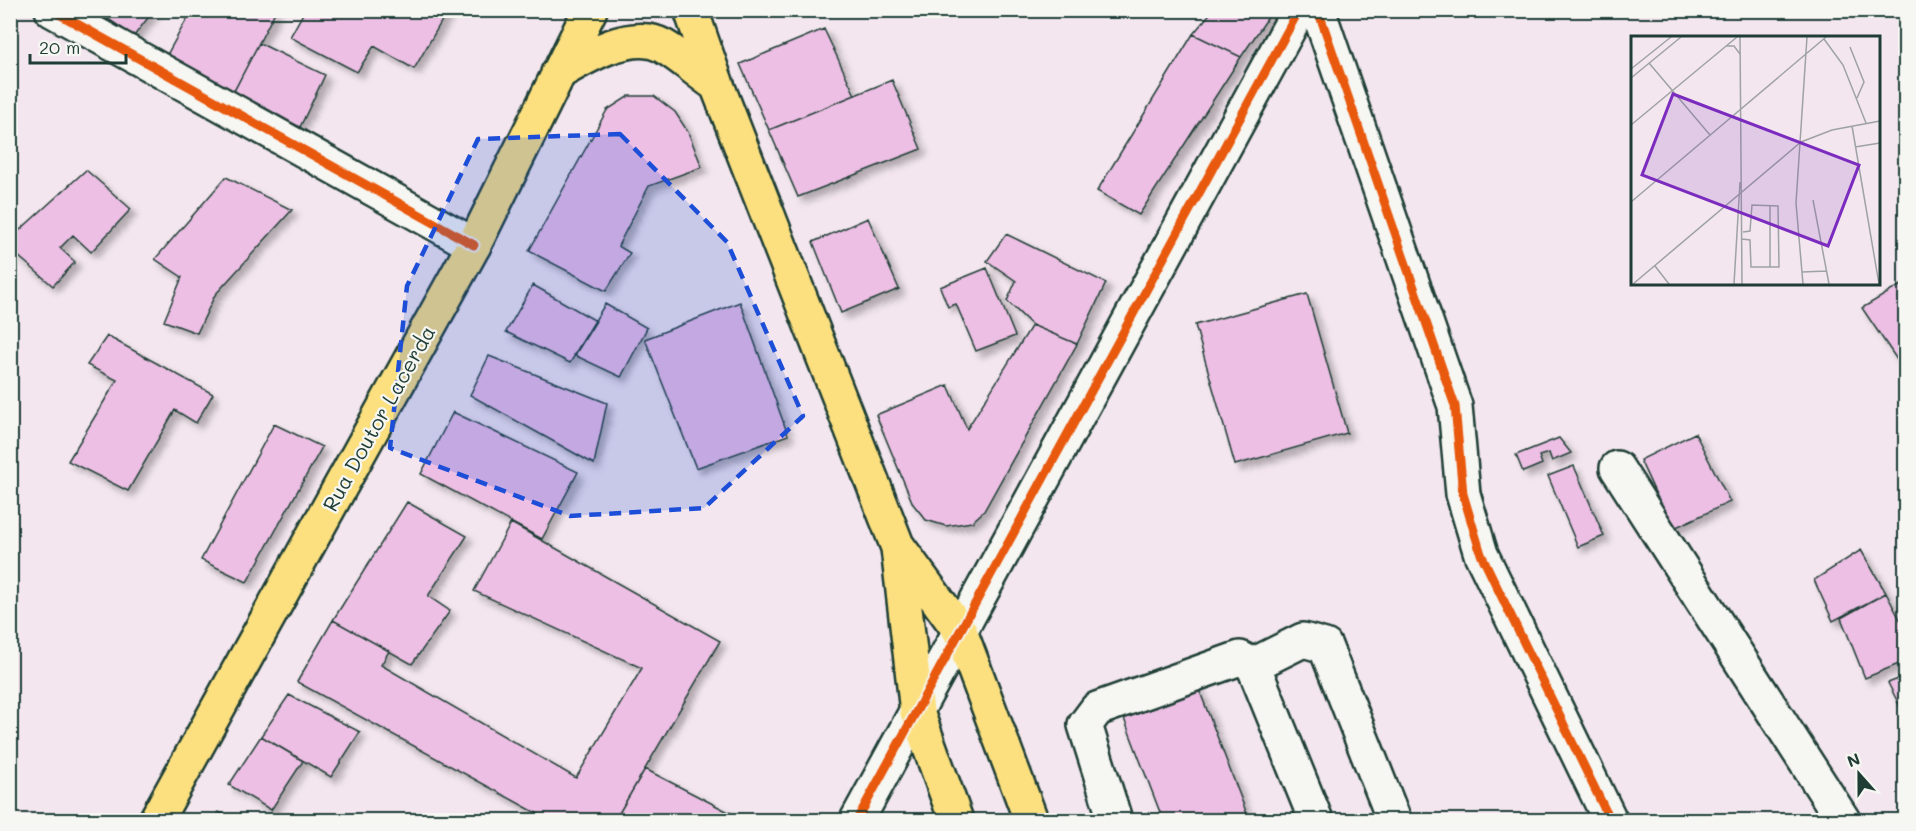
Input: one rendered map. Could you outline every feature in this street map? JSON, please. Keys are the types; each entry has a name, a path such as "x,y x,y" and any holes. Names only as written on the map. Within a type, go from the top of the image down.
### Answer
{"main road":[{"name":"Rua Doutor Lacerda","path":"156,820 474,245 590,10"},
{"path":"691,10 717,85 897,545 917,712 956,820"},
{"path":"558,73 605,48 638,41 661,45 717,85"},
{"path":"897,545 960,631 1031,820"}],"street":[{"path":"52,10 474,245"},
{"path":"857,820 1299,10"},
{"path":"1318,10 1455,406 1462,494 1481,554 1610,820"},
{"path":"1617,468 1843,820"},
{"path":"1253,665 1303,640 1325,646 1395,820"},
{"path":"1115,820 1085,725 1097,709 1240,658 1253,665 1316,820"}],"highlighted area":[{"path":"620,134 727,242 803,416 704,508 570,516 390,448 407,286 478,139"}],"building":[{"path":"95,10 154,10 134,36"},
{"path":"192,10 276,10 232,95 163,62"},
{"path":"305,10 373,10 384,17 388,10 448,10 414,69 374,46 357,72 290,37"},
{"path":"305,10 448,10 414,69 374,46 357,72 290,37"},
{"path":"1213,10 1273,10 1241,57 1193,34"},
{"path":"824,29 855,95 769,130 740,64"},
{"path":"1193,34 1241,57 1139,215 1097,191"},
{"path":"259,43 325,75 300,127 232,95"},
{"path":"892,80 921,149 798,197 769,130"},
{"path":"629,96 654,96 675,112 688,132 702,167 649,186 618,246 630,253 606,291 529,251 607,110"},
{"path":"86,170 131,209 91,252 73,235 60,248 75,262 53,286 10,249 10,239"},
{"path":"226,177 292,210 215,295 197,333 164,321 182,277 155,259"},
{"path":"868,218 899,289 841,313 813,242"},
{"path":"1006,234 1106,283 1077,344 1032,325 1007,301 1016,281 987,261"},
{"path":"987,268 1015,336 976,351 956,304 948,307 940,287"},
{"path":"1906,282 1906,373 1862,308"},
{"path":"533,285 596,321 570,363 506,332"},
{"path":"1307,294 1347,433 1235,465 1195,325"},
{"path":"740,302 788,435 696,468 645,339"},
{"path":"605,304 647,328 621,377 574,355"},
{"path":"1032,325 1077,344 984,511 972,522 946,526 926,520 913,504 876,415 948,385 967,429"},
{"path":"107,336 213,394 196,423 175,410 128,491 68,461 117,380 87,365"},
{"path":"489,356 607,403 594,464 470,395"},
{"path":"453,412 578,472 542,539 421,474"},
{"path":"274,424 322,447 247,582 201,560"},
{"path":"1695,433 1730,502 1672,529 1640,460"},
{"path":"1559,438 1571,453 1552,461 1549,453 1539,456 1542,464 1523,472 1516,455"},
{"path":"1574,466 1604,536 1578,547 1548,476"},
{"path":"407,502 467,536 428,596 450,611 412,664 333,620"},
{"path":"511,523 720,641 615,820 549,820 297,682 333,620 389,651 381,665 576,778 642,668 474,591"},
{"path":"1861,550 1886,593 1833,621 1814,580"},
{"path":"1886,593 1906,631 1906,661 1865,678 1841,618"},
{"path":"1906,676 1906,718 1888,683"},
{"path":"1197,684 1247,814 1229,820 1163,820 1123,716"},
{"path":"289,695 360,732 331,777 261,736"},
{"path":"261,736 303,761 271,810 229,785"},
{"path":"645,769 744,820 615,820"},
{"path":"218,812 240,820 213,820"}],"cycle path":[{"path":"52,10 474,245"},
{"path":"857,820 1299,10"},
{"path":"1318,10 1455,406 1463,494 1481,554 1610,820"}]}
